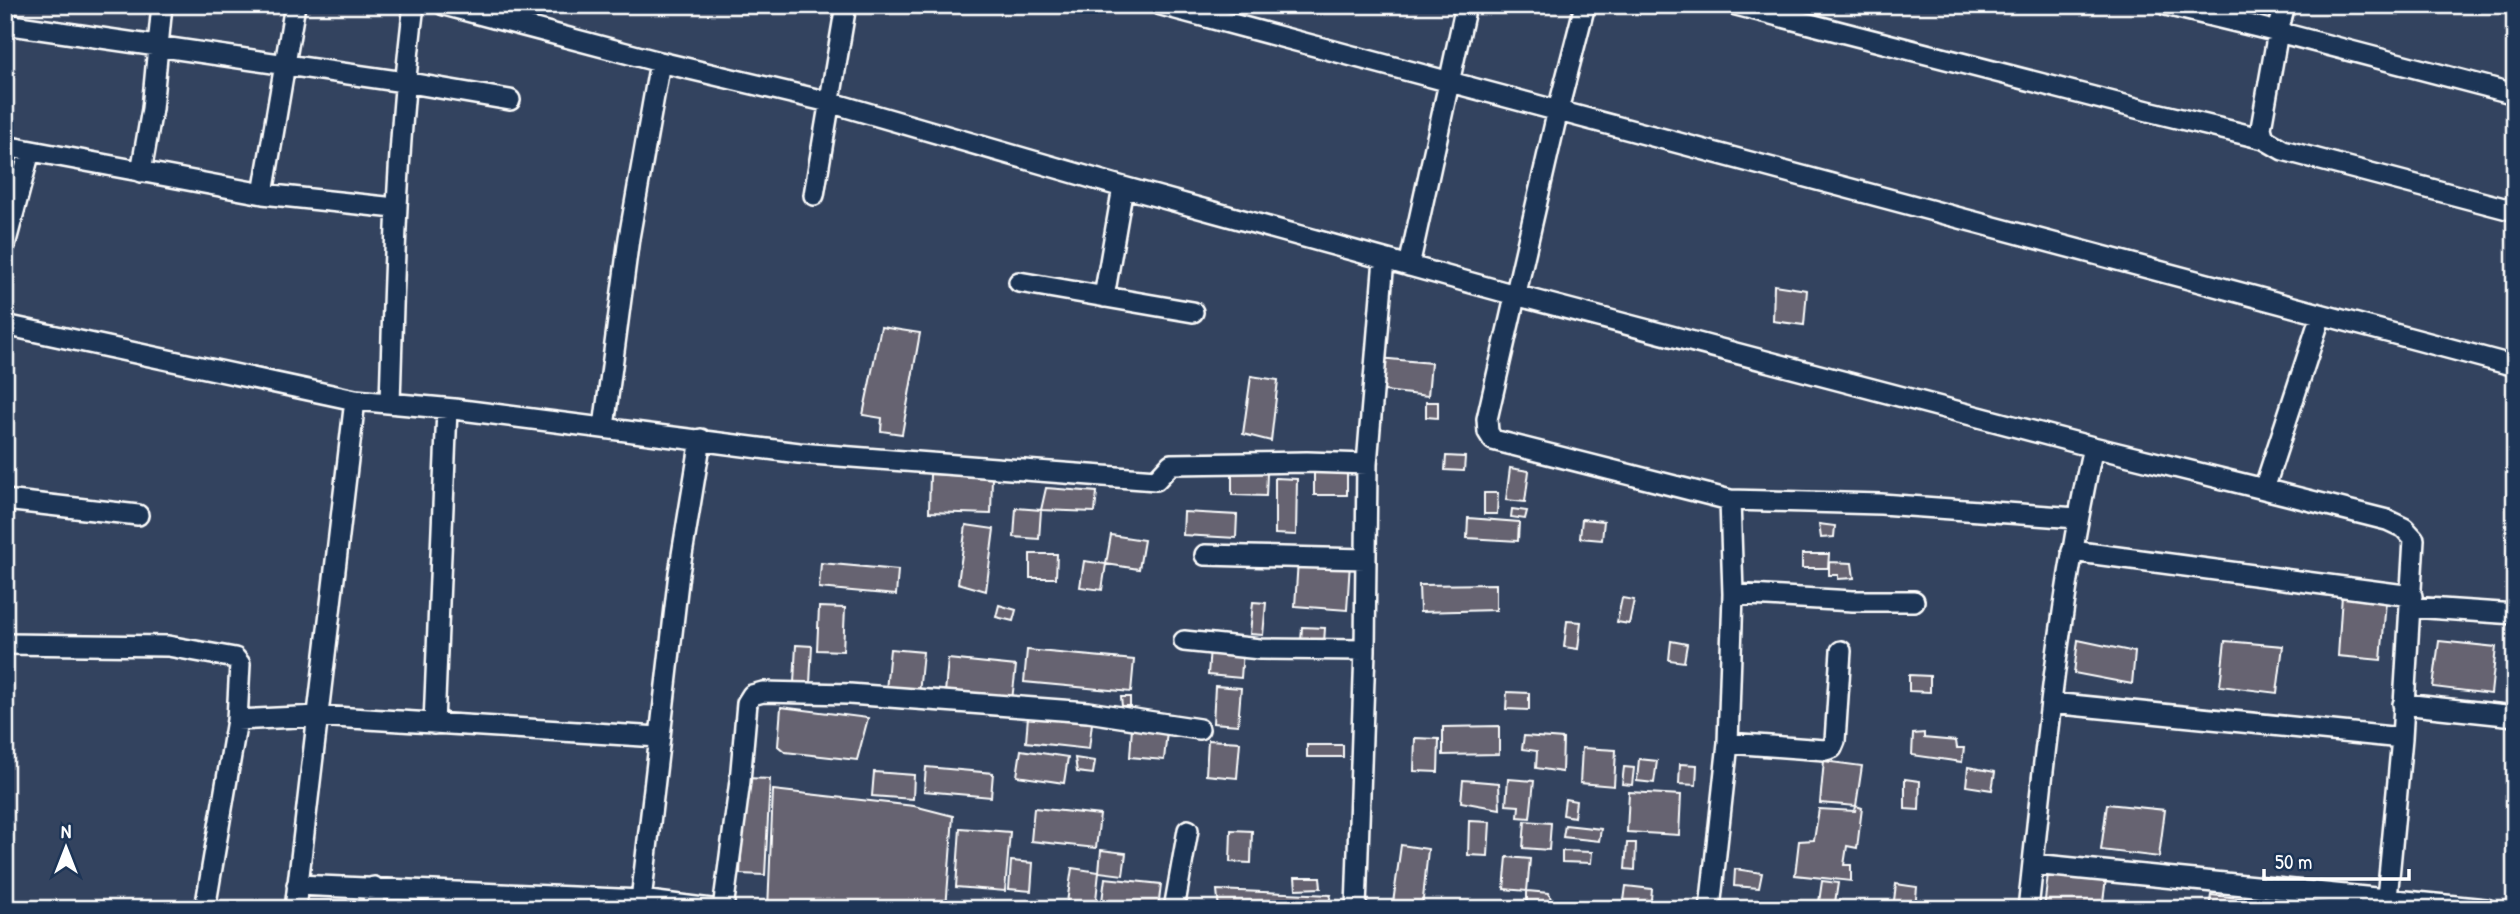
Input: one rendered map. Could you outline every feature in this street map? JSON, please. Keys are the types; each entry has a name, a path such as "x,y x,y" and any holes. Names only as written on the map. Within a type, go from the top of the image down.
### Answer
{"street":[{"path":"141,172 152,109 162,5"},
{"path":"263,194 295,5"},
{"path":"390,403 396,208 404,82 414,5"},
{"path":"444,5 660,62 829,102 1123,187 1515,295 2093,447 2387,520 2404,528 2414,538 2402,738 2387,903"},
{"path":"814,195 846,5"},
{"path":"1161,5 2515,366"},
{"path":"1409,266 1466,5"},
{"path":"1585,5 1487,419 1493,440 1730,500 1881,504 2077,518"},
{"path":"1736,5 2264,139 2283,150 2515,211"},
{"path":"2165,5 2515,94"},
{"path":"2264,139 2261,128 2285,5"},
{"path":"5,24 285,64 510,100"},
{"path":"604,428 629,238 660,62"},
{"path":"5,146 263,194 396,208"},
{"path":"5,245 30,151"},
{"path":"1104,297 1123,187"},
{"path":"1356,909 1365,650 1367,464 1384,259"},
{"path":"1019,282 1193,312"},
{"path":"2264,489 2320,315"},
{"path":"5,324 355,400 701,439 799,453 1140,480 1156,480 1171,464 1367,464"},
{"path":"295,909 355,400"},
{"path":"435,724 447,409"},
{"path":"640,904 679,573 701,439"},
{"path":"2028,909 2051,703 2077,518 2093,447"},
{"path":"5,500 138,515"},
{"path":"1710,909 1728,743 1733,594 1730,500"},
{"path":"2073,551 2412,602 2515,614"},
{"path":"1205,555 1365,559"},
{"path":"1733,594 1853,601 1914,601"},
{"path":"1184,640 1260,649 1365,650"},
{"path":"5,644 168,646 235,658 240,664 237,720 205,909"},
{"path":"1728,743 1832,748 1835,741 1842,652"},
{"path":"723,909 747,703 752,695 763,692 849,694 1088,712 1199,729"},
{"path":"2051,703 2402,738"},
{"path":"2403,704 2515,716"},
{"path":"237,720 318,716 659,737"},
{"path":"1174,909 1188,830"},
{"path":"2033,864 2387,903 2486,909"},
{"path":"297,886 374,887 711,909"},
{"path":"373,909 374,887"}],"building":[{"path":"1774,285 1807,290 1804,325 1773,321"},
{"path":"881,327 920,333 902,434 881,431 882,418 863,415"},
{"path":"1379,358 1431,363 1428,396 1376,390"},
{"path":"1251,376 1278,380 1271,441 1243,434"},
{"path":"1426,402 1438,402 1438,418 1426,417"},
{"path":"1446,456 1465,457 1464,471 1445,470"},
{"path":"1510,468 1529,471 1525,502 1506,500"},
{"path":"1314,469 1347,469 1347,495 1314,495"},
{"path":"1232,473 1267,473 1266,496 1232,495"},
{"path":"930,474 992,477 991,514 929,512"},
{"path":"1275,478 1297,479 1296,535 1275,534"},
{"path":"1046,488 1097,492 1095,512 1041,510"},
{"path":"1484,493 1498,493 1497,514 1484,514"},
{"path":"1016,508 1041,510 1039,539 1014,537"},
{"path":"1512,509 1527,511 1525,519 1511,517"},
{"path":"1184,512 1237,515 1236,538 1183,535"},
{"path":"1468,518 1519,522 1518,541 1467,538"},
{"path":"1582,519 1604,521 1602,540 1580,538"},
{"path":"1819,524 1835,526 1834,537 1821,538"},
{"path":"966,525 994,529 986,591 958,583"},
{"path":"1111,535 1144,540 1139,569 1106,564"},
{"path":"1030,554 1057,554 1056,578 1030,578"},
{"path":"1802,554 1829,554 1828,568 1802,568"},
{"path":"1298,560 1350,563 1347,610 1295,606"},
{"path":"1084,561 1106,564 1102,590 1080,587"},
{"path":"1829,562 1852,563 1854,578 1838,579 1838,575 1829,575"},
{"path":"821,563 898,570 896,595 819,588"},
{"path":"1496,584 1496,610 1420,612 1419,585"},
{"path":"2342,595 2386,601 2381,660 2338,656"},
{"path":"1622,598 1634,600 1629,624 1617,622"},
{"path":"1253,602 1266,603 1263,635 1250,634"},
{"path":"999,605 1016,610 1013,621 996,617"},
{"path":"819,607 845,608 843,651 817,650"},
{"path":"1567,621 1581,622 1578,649 1564,647"},
{"path":"1302,627 1325,628 1324,643 1301,642"},
{"path":"2078,640 2135,652 2132,684 2074,673"},
{"path":"1671,641 1687,644 1684,662 1669,660"},
{"path":"2225,641 2283,646 2277,693 2220,686"},
{"path":"2439,641 2496,647 2491,694 2433,687"},
{"path":"796,645 812,646 810,684 794,683"},
{"path":"1210,647 1243,650 1241,678 1208,675"},
{"path":"890,649 923,652 919,694 886,690"},
{"path":"1027,650 1134,660 1131,692 1024,682"},
{"path":"948,659 1016,666 1012,700 945,693"},
{"path":"1909,675 1930,676 1930,692 1909,691"},
{"path":"1215,686 1241,688 1238,725 1213,723"},
{"path":"1507,692 1529,693 1529,710 1506,709"},
{"path":"1121,697 1130,697 1130,706 1122,706"},
{"path":"781,707 868,718 857,760 785,752 778,746"},
{"path":"1028,716 1092,723 1089,749 1026,742"},
{"path":"1499,726 1499,754 1443,755 1443,727"},
{"path":"1132,727 1167,731 1164,760 1130,757"},
{"path":"1924,733 1924,738 1956,741 1957,748 1964,748 1962,762 1912,755 1913,734"},
{"path":"1524,736 1563,739 1562,772 1536,768 1537,751 1522,749"},
{"path":"1415,738 1439,739 1438,772 1414,771"},
{"path":"1208,740 1240,742 1237,778 1206,775"},
{"path":"1307,745 1343,745 1343,757 1307,757"},
{"path":"1582,748 1616,750 1614,786 1580,783"},
{"path":"1021,750 1068,757 1064,783 1017,776"},
{"path":"1075,758 1095,761 1093,774 1077,772"},
{"path":"1639,759 1657,761 1654,783 1637,781"},
{"path":"1824,761 1862,766 1856,806 1820,803"},
{"path":"1680,764 1697,765 1696,785 1679,784"},
{"path":"926,767 993,773 991,797 924,791"},
{"path":"1624,767 1634,768 1632,785 1622,784"},
{"path":"1968,767 1995,772 1992,790 1966,786"},
{"path":"874,772 914,775 913,799 872,796"},
{"path":"745,778 770,779 765,875 740,874"},
{"path":"1508,779 1534,781 1530,818 1518,817 1519,806 1506,805"},
{"path":"1905,779 1920,781 1919,810 1905,809"},
{"path":"1463,780 1499,783 1500,809 1461,802"},
{"path":"773,790 914,806 953,816 946,909 768,909"},
{"path":"1629,792 1681,795 1679,835 1627,832"},
{"path":"1565,799 1576,801 1574,817 1563,815"},
{"path":"2107,804 2165,810 2159,857 2101,850"},
{"path":"1856,806 1862,808 1857,848 1847,846 1844,865 1851,865 1851,881 1795,875 1799,841 1814,840 1819,809 1855,811"},
{"path":"1034,808 1100,815 1096,848 1031,841"},
{"path":"1469,821 1490,822 1488,856 1468,855"},
{"path":"1525,821 1551,823 1549,850 1523,848"},
{"path":"1565,825 1601,829 1599,841 1563,837"},
{"path":"960,828 1010,832 1005,891 956,887"},
{"path":"1231,830 1252,831 1251,863 1230,862"},
{"path":"1627,843 1636,843 1635,870 1625,869"},
{"path":"1401,845 1428,849 1422,909 1393,903"},
{"path":"1101,850 1126,853 1123,875 1099,872"},
{"path":"1562,851 1592,852 1591,863 1562,862"},
{"path":"1507,857 1530,859 1527,891 1504,889"},
{"path":"1011,861 1033,863 1031,891 1009,889"},
{"path":"1072,868 1099,872 1095,909 1066,909"},
{"path":"1735,869 1762,873 1759,888 1734,886"},
{"path":"2048,874 2106,879 2102,909 2044,909"},
{"path":"1295,877 1320,877 1321,888 1296,889"},
{"path":"1105,878 1161,884 1158,909 1101,909"},
{"path":"1822,881 1838,883 1834,909 1818,909"},
{"path":"1896,884 1917,887 1915,909 1893,909"},
{"path":"1626,886 1652,889 1650,909 1623,908"},
{"path":"1217,890 1331,895 1327,909 1219,909"},
{"path":"1527,891 1549,893 1554,909 1527,909"},
{"path":"2211,895 2269,901 2268,909 2209,909"}]}
